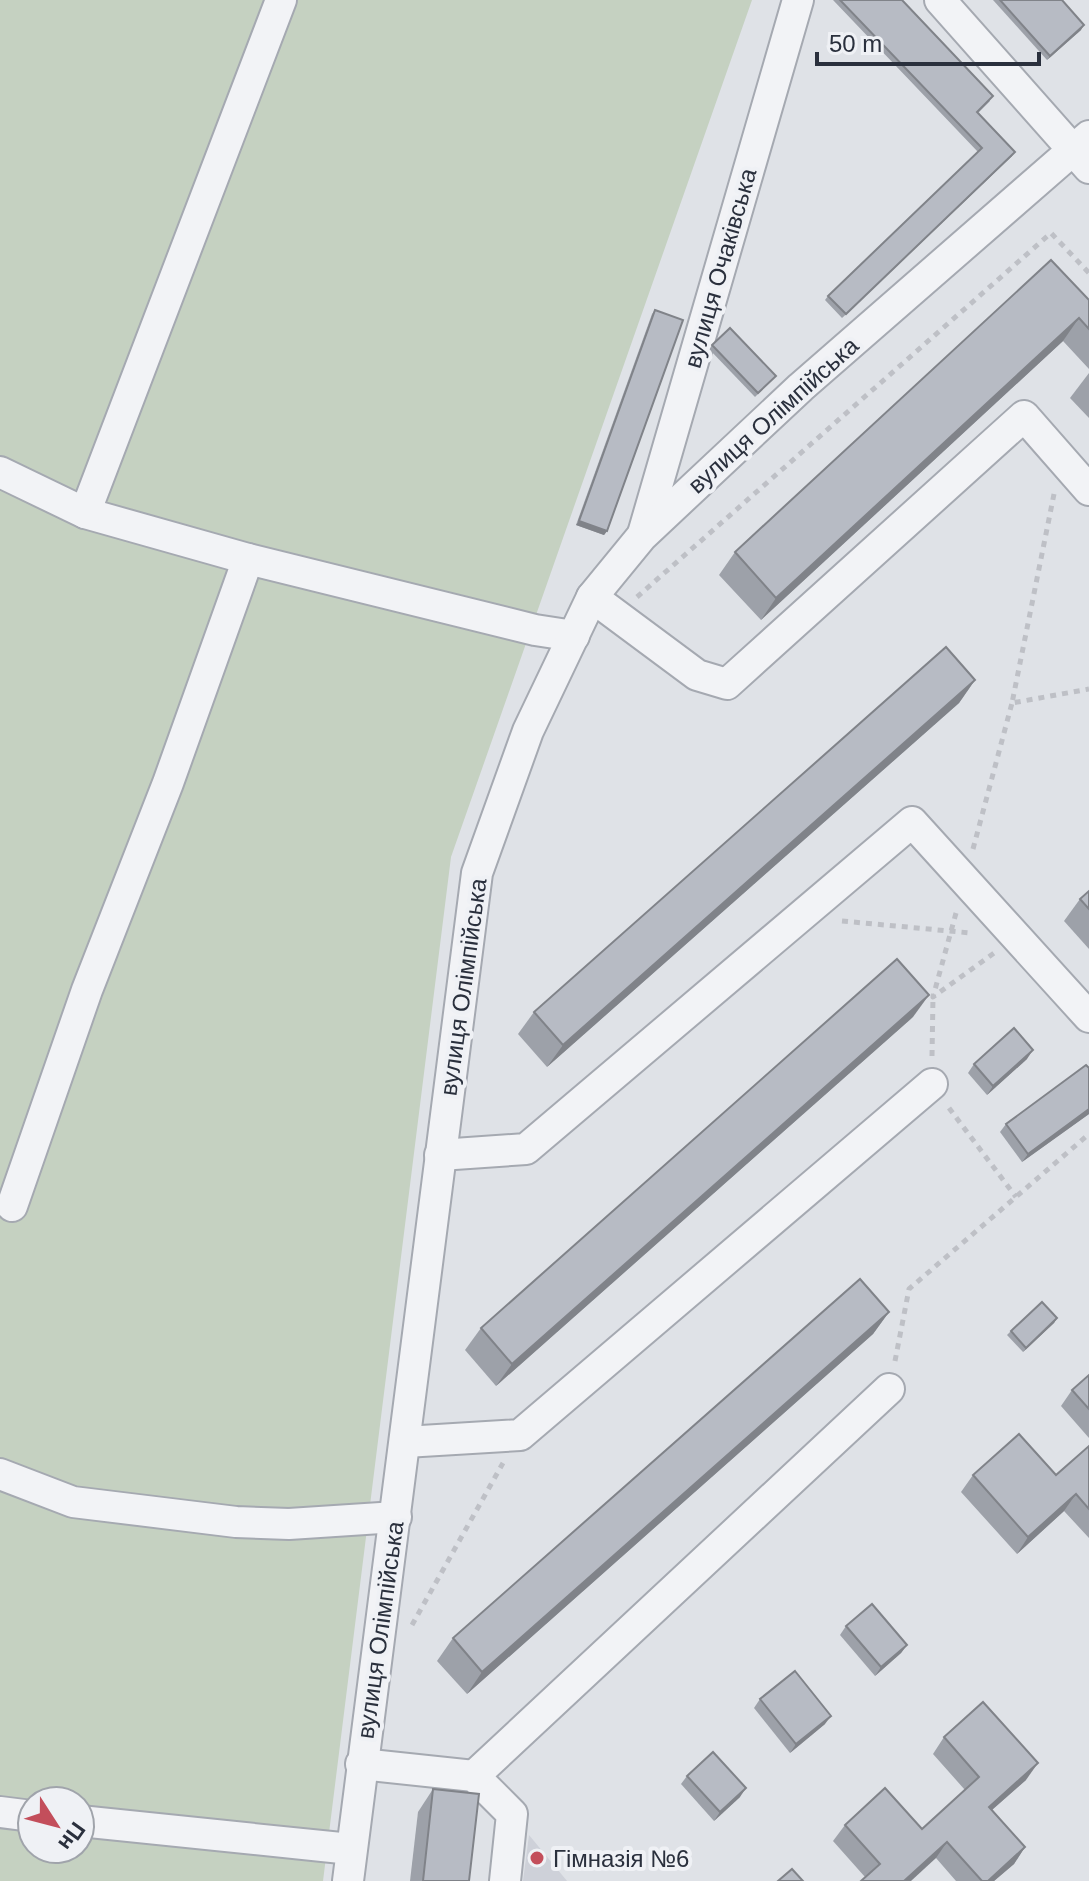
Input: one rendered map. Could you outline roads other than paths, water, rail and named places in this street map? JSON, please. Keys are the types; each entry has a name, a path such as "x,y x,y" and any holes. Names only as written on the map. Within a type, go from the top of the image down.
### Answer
{"street":[{"path":"85,513 281,0"},
{"name":"вулиця Очаківська","path":"642,536 798,0"},
{"path":"940,0 1084,152"},
{"name":"вулиця Олімпійська","path":"348,1881 477,873 528,731 574,636 604,606 642,536 801,387 1084,152"},
{"path":"604,606 697,675 727,684 1024,416 1089,490"},
{"path":"0,472 85,513 248,559 535,630 574,636"},
{"path":"12,1206 87,990 168,783 248,559"},
{"path":"440,1155 526,1149 912,822 1089,1017"},
{"path":"405,1442 520,1435 932,1084"},
{"path":"474,1776 889,1389"},
{"path":"0,1474 73,1502 236,1522 289,1524 396,1517"},
{"path":"361,1764 474,1776 512,1814 505,1881"},
{"path":"96,1823 351,1849"}],"place":[{"name":"Гімназія №6","path":"537,1858"}]}
